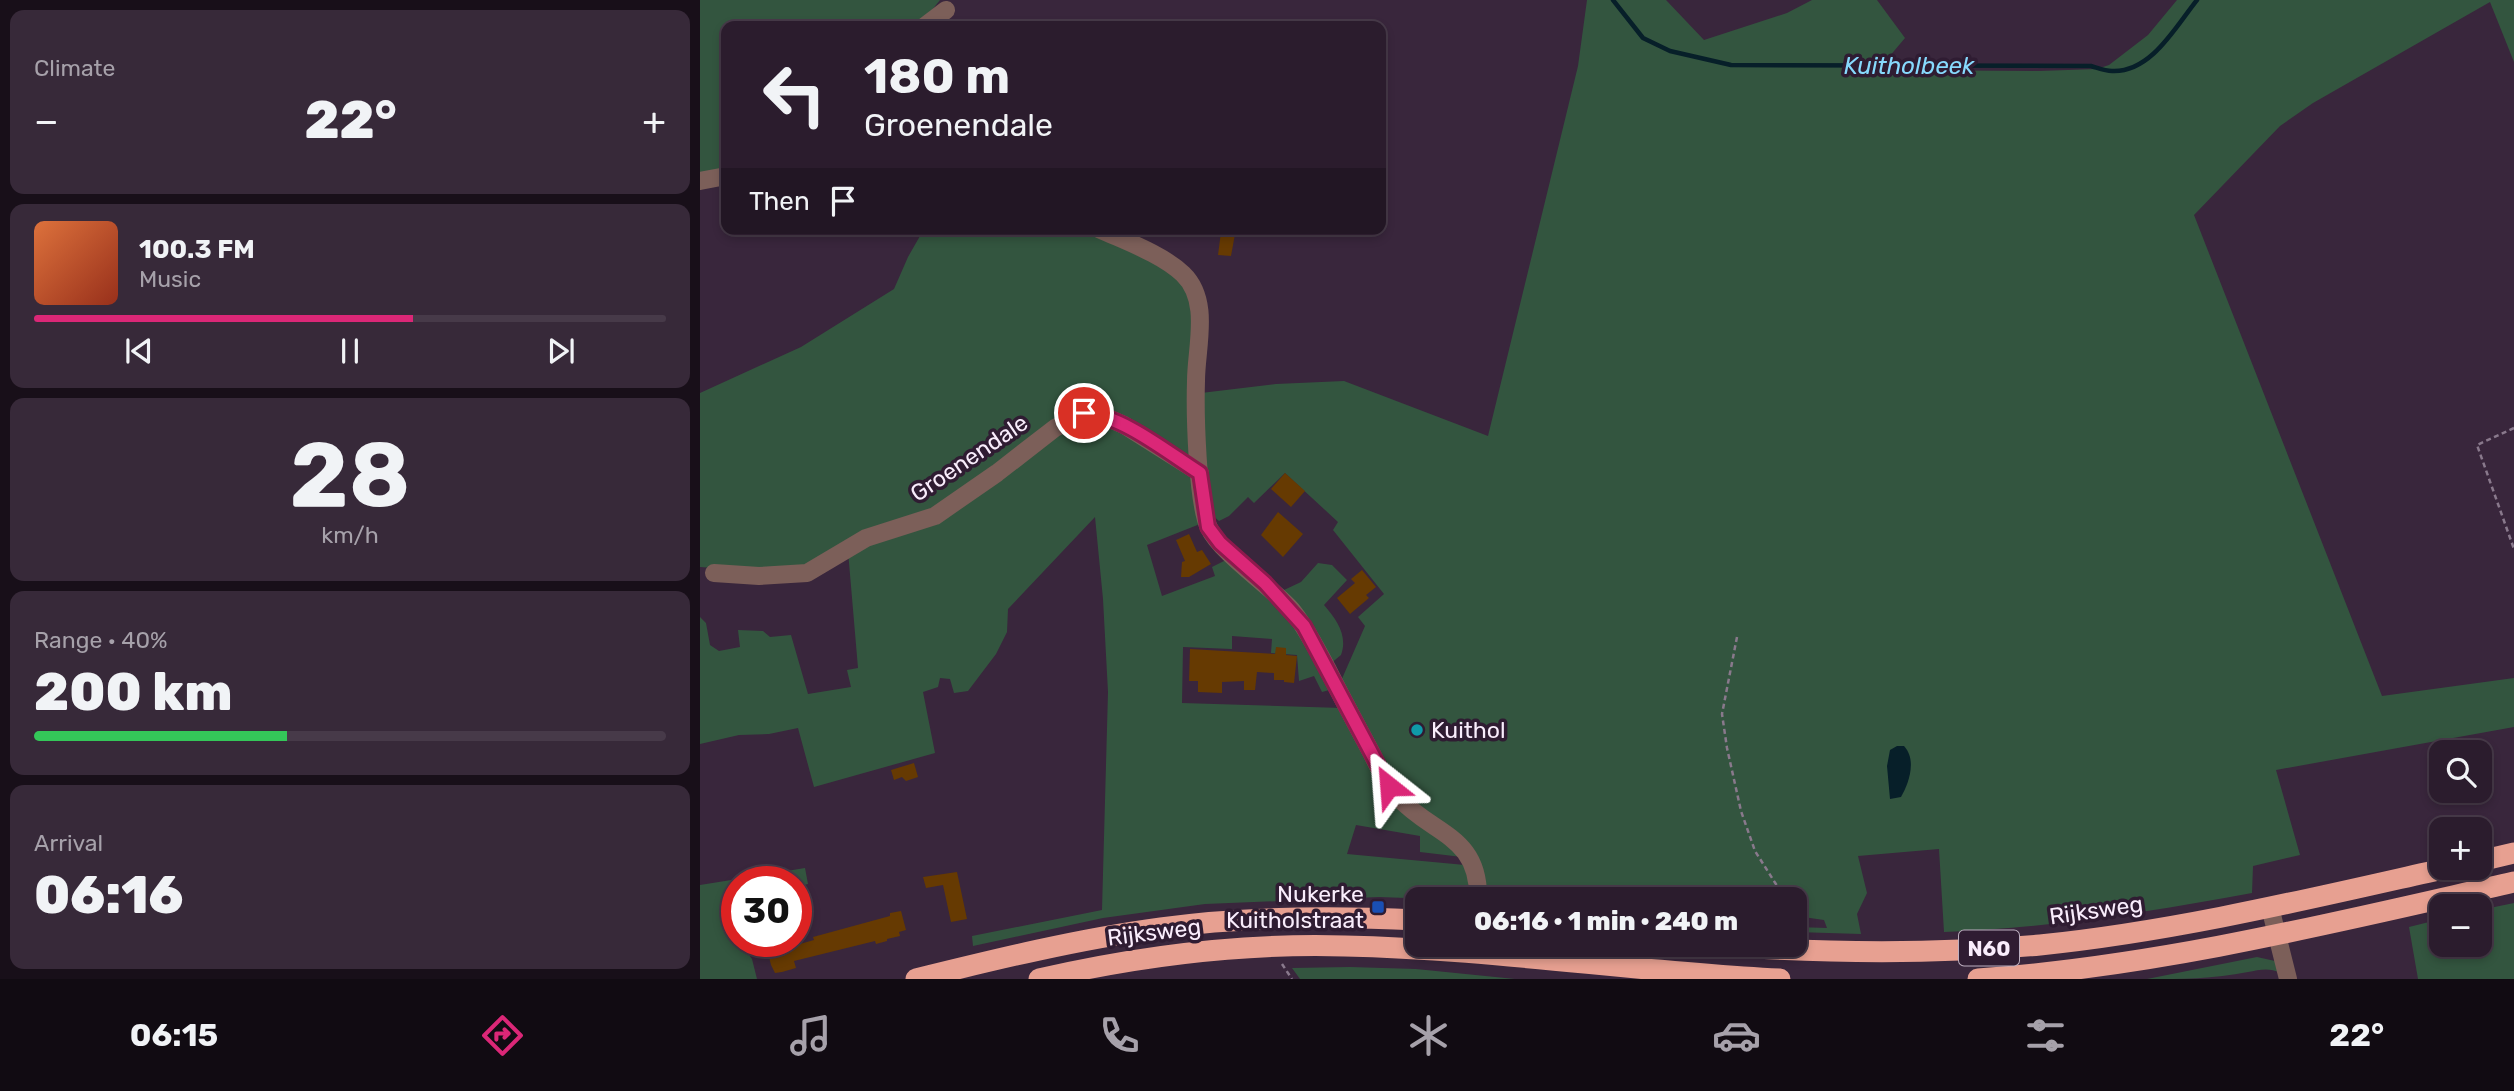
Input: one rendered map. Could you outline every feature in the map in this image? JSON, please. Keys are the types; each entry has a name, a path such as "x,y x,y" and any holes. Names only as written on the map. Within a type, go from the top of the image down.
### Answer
{"highway":[{"path":"2492,858 2514,853"},
{"name":"Rijksweg","path":"1807,950 1877,953 2004,947 2116,934 2270,907 2429,872"},
{"name":"N60","path":"1979,979 2104,966 2276,936 2514,882"},
{"name":"Rijksweg","path":"916,979 1110,935 1163,927 1297,918 1405,920"},
{"name":"Rijksweg","path":"1039,979 1103,965 1205,951 1296,946 1405,947"},
{"name":"Rijksweg","path":"1556,957 1780,979"}],"street":[{"path":"700,181 721,177"},
{"path":"1112,235 1149,252 1183,274 1192,288 1199,313 1196,380 1200,473 1208,527 1220,543 1265,583 1304,626 1389,786 1411,810 1461,845 1475,872 1477,887"},
{"name":"Groenendale","path":"714,573 759,576 807,573 866,538 935,516 1055,428 1084,413 1124,425 1200,473"},
{"path":"2270,907 2288,979"}],"path":[{"path":"2514,428 2477,444 2514,548"},
{"path":"1737,637 1722,714 1727,748 1741,811 1755,851 1778,887"}],"green space":[{"path":"700,0 940,0 923,21 721,21 721,174 700,178"},
{"path":"1587,0 1666,0 1704,40 1787,13 1812,0 1877,0 1905,38 1878,70 2039,71 2097,69 2109,65 2148,35 2177,0 2514,0 2514,62 2490,2 2313,103 2280,126 2194,215 2382,696 2514,678 2514,727 2429,740 2429,742 2276,770 2300,855 2253,866 2252,893 2175,907 2060,923 1944,932 1939,849 1858,856 1867,893 1857,914 1861,934 1807,932 1807,927 1827,928 1824,920 1807,918 1807,887 1486,887 1400,790 1341,681 1365,626 1358,617 1384,594 1333,530 1338,522 1285,473 1254,503 1248,497 1229,516 1219,521 1212,515 1208,505 1201,393 1276,384 1344,381 1488,436 1578,66"},
{"path":"921,235 1100,235 1179,278 1194,306 1194,460 1094,409 943,509 810,566 766,572 700,567 700,393 801,347 894,289"},
{"path":"1102,419 1191,475 1200,524 1147,545 1162,596 1215,576 1212,567 1230,558 1289,613 1333,689 1322,692 1314,676 1299,681 1297,655 1271,653 1272,639 1232,636 1232,649 1183,647 1182,703 1342,708 1383,784 1462,857 1420,852 1420,836 1356,825 1347,854 1465,865 1468,887 1405,887 1405,898 1205,904 1103,918 973,946 972,936 1102,910 1108,692 1095,517 1008,609 1007,632 996,654 968,691 954,693 950,679 940,678 938,687 923,692 935,753 814,787 798,728 769,734 739,735 700,744 700,617 706,623 710,645 719,651 740,647 738,630 763,631 770,637 791,635 808,694 851,687 847,670 858,668 848,551 926,525 1074,421"},
{"path":"1318,563 1332,565 1347,580 1324,605 1337,622 1343,641 1341,655 1330,664 1284,590 1301,582"},
{"path":"721,882 721,957 751,957 757,979 700,979 700,885"},
{"path":"2514,903 2514,979 2418,979 2409,927 2429,922 2429,957 2492,957 2492,908"},
{"path":"2257,957 2275,961 2280,973 2264,970 2185,979 2147,979"},
{"path":"1292,968 1416,969 1515,979 1300,979"}],"water":[{"path":"1904,746 1911,765 1907,785 1901,797 1890,799 1887,766 1890,750"}],"building":[{"path":"1221,235 1235,235 1231,256 1218,255"},
{"path":"1285,473 1305,491 1291,507 1271,489"},
{"path":"1278,512 1303,534 1283,557 1261,535"},
{"path":"1189,534 1197,552 1202,550 1211,564 1189,577 1181,577 1182,562 1185,561 1176,540"},
{"path":"1362,570 1376,587 1366,595 1369,598 1350,614 1337,598 1355,583 1351,579"},
{"path":"1276,647 1286,648 1286,655 1297,656 1294,683 1274,680 1274,673 1257,672 1255,690 1244,690 1244,681 1222,682 1222,693 1198,692 1198,681 1189,681 1190,649 1275,654"},
{"path":"914,763 918,777 906,781 902,777 894,780 891,770"},
{"path":"957,872 967,919 951,922 943,885 926,888 923,877"},
{"path":"901,911 906,930 899,932 900,936 876,944 875,941 812,957 813,937 890,916 890,913"},
{"path":"769,957 810,957 794,961 796,968 782,972 775,973"}],"waterway":[{"name":"Kuitholbeek","path":"1613,0 1643,38 1670,51 1731,65 2091,66 2112,71 2126,70 2150,56 2197,0"}],"place":[{"name":"Kuithol","path":"1417,730"},
{"name":"Nukerke Kuitholstraat","path":"1378,907"}],"route":[{"path":"1084,413 1108,418 1124,425 1200,473 1208,527 1220,543 1265,583 1304,626 1389,786"}]}
